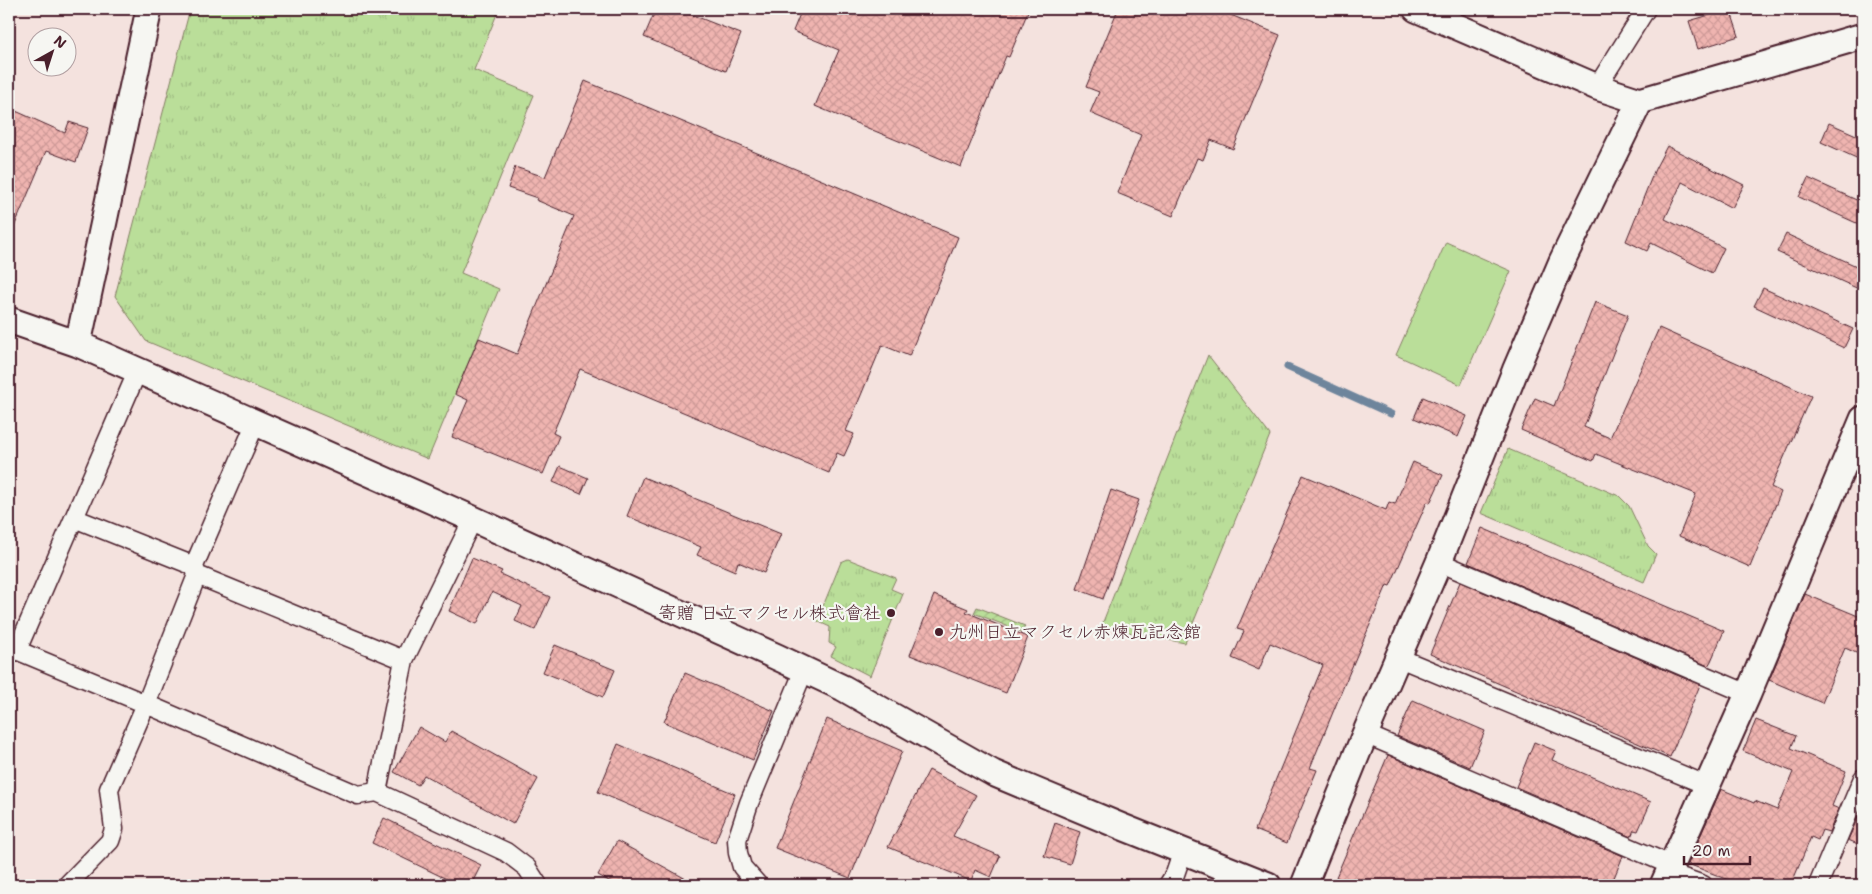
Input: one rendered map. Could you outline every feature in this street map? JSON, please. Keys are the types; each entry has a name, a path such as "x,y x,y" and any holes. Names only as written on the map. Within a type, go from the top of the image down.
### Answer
{"street":[{"path":"78,344 149,9"},
{"path":"1416,9 1597,86 1640,100 1863,36"},
{"path":"1597,86 1646,9"},
{"path":"1304,885 1562,261 1640,100"},
{"path":"9,320 78,344 474,518 843,688 993,773 1268,885"},
{"path":"138,370 74,518 13,648 358,795 377,792 506,852 527,868 538,885"},
{"path":"1668,875 1706,785 1748,694 1863,419"},
{"path":"67,885 110,841 114,829 109,788 146,704 195,570 256,422"},
{"path":"74,518 404,660"},
{"path":"377,792 404,660 474,518"},
{"path":"1439,562 1748,694"},
{"path":"1397,657 1706,785"},
{"path":"758,885 742,867 737,840 749,803 804,670"},
{"path":"1365,734 1668,875 1703,885"},
{"path":"1818,885 1863,778"},
{"path":"1168,885 1183,851"}],"green space":[{"path":"190,9 499,9 474,70 534,95 461,273 499,289 428,459 146,341 115,296"},
{"path":"1446,242 1511,271 1461,385 1396,355"},
{"path":"1208,355 1270,435 1185,643 1101,627"},
{"path":"1508,449 1619,496 1629,506 1648,546 1656,554 1644,582 1481,513"},
{"path":"848,559 896,578 891,589 903,594 870,676 831,656 836,647 829,643 830,627 817,621 841,562"},
{"path":"977,607 1025,626 1022,632 974,613"}],"building":[{"path":"656,9 677,9 741,34 726,71 644,37"},
{"path":"802,9 1029,9 1009,57 1006,56 961,167 815,106 839,50 793,31"},
{"path":"1118,9 1216,9 1280,35 1233,149 1211,140 1203,160 1197,158 1173,216 1117,193 1141,135 1090,113 1099,92 1086,87"},
{"path":"1730,9 1739,36 1698,49 1689,21"},
{"path":"585,81 958,237 909,356 882,345 846,431 854,434 844,456 837,453 829,473 580,369 553,433 559,436 543,474 452,437 468,400 455,394 479,338 517,354 574,216 536,200 537,198 508,188 515,167 545,177"},
{"path":"9,108 65,133 69,122 88,128 76,162 46,151 9,239"},
{"path":"1829,123 1863,138 1863,161 1821,142"},
{"path":"1667,146 1744,185 1732,208 1682,182 1665,219 1724,248 1712,273 1651,243 1647,251 1626,241 1655,169"},
{"path":"1808,178 1863,203 1863,226 1799,197"},
{"path":"1786,234 1863,269 1863,291 1777,252"},
{"path":"1763,288 1853,329 1844,348 1754,306"},
{"path":"1595,302 1628,315 1584,427 1610,438 1659,328 1811,396 1771,487 1781,492 1750,567 1679,536 1696,494 1596,454 1593,461 1521,430 1535,398 1554,406"},
{"path":"1423,397 1467,416 1458,437 1414,418"},
{"path":"1413,462 1443,475 1430,503 1427,502 1390,586 1387,585 1345,683 1310,768 1317,770 1287,843 1255,830 1323,665 1270,643 1259,670 1232,658 1244,631 1237,629 1303,475 1386,510 1389,502 1395,504"},
{"path":"560,466 588,478 581,494 553,482"},
{"path":"643,477 781,534 764,573 738,562 735,571 697,555 701,547 627,516"},
{"path":"1111,490 1139,500 1103,599 1077,589"},
{"path":"1482,528 1724,631 1711,661 1708,666 1468,563"},
{"path":"472,558 502,571 500,574 550,597 535,630 515,621 522,606 492,592 477,624 449,611"},
{"path":"1460,582 1700,685 1670,757 1430,654"},
{"path":"1805,594 1863,618 1863,656 1845,648 1822,703 1769,680"},
{"path":"934,595 968,609 966,612 1028,637 1006,693 910,655"},
{"path":"555,645 615,670 603,697 543,672"},
{"path":"685,673 774,711 753,760 664,722"},
{"path":"1413,700 1485,731 1470,767 1397,736"},
{"path":"827,719 902,751 850,878 775,848"},
{"path":"1756,720 1796,736 1791,748 1846,771 1832,806 1839,809 1829,832 1822,830 1818,840 1811,837 1791,885 1742,885 1688,864 1721,789 1754,803 1755,801 1777,810 1793,772 1743,751"},
{"path":"419,727 445,742 451,731 538,779 513,824 424,775 418,785 394,772"},
{"path":"1534,742 1556,751 1552,760 1651,802 1638,831 1634,830 1631,837 1516,787"},
{"path":"618,744 735,794 715,842 598,792"},
{"path":"1388,755 1623,856 1611,885 1356,885 1336,877"},
{"path":"929,770 976,795 953,836 1000,856 991,877 975,870 971,881 888,847"},
{"path":"1858,817 1863,819 1863,846 1848,840"},
{"path":"384,818 481,865 471,885 459,885 372,843"},
{"path":"1055,823 1080,832 1070,864 1044,856"},
{"path":"617,841 697,885 616,885 598,875"}],"waterway":[{"path":"1287,367 1391,414"}],"place":[{"name":"寄贈 日立マクセル株式會社","path":"891,613"},
{"name":"九州日立マクセル赤煉瓦記念館","path":"939,632"}]}
